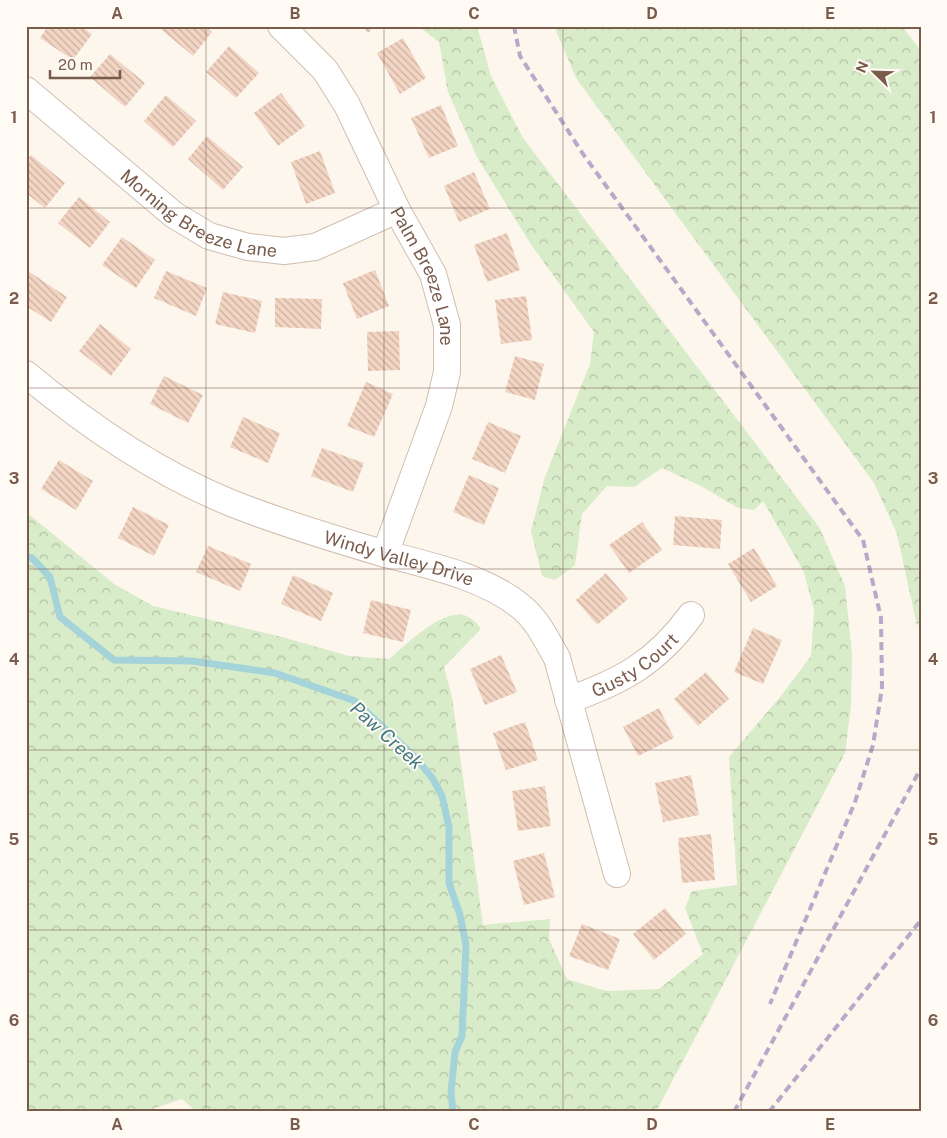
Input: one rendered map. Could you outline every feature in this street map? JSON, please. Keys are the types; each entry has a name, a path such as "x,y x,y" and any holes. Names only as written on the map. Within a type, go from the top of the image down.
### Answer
{"street":[{"name":"Palm Breeze Lane","path":"281,26 325,70 347,105 397,210 433,274 447,325 447,372 439,406 385,554"},
{"name":"Morning Breeze Lane","path":"26,90 174,215 209,236 248,247 284,251 315,247 397,210"},
{"name":"Windy Valley Drive","path":"26,374 100,430 157,466 221,498 303,530 430,565 467,578 519,605 539,627 557,658 617,874"},
{"name":"Gusty Court","path":"568,700 604,688 652,659 675,637 691,615"}],"green space":[{"path":"418,26 477,26 491,76 523,138 819,527 845,586 852,654 851,706 845,753 656,1112 197,1112 182,1099 143,1112 26,1112 26,512 114,584 153,606 282,637 349,656 389,659 416,636 439,621 450,616 461,615 473,620 481,629 444,667 452,697 483,925 550,919 549,939 567,979 606,991 659,989 703,954 685,908 692,891 737,885 729,757 780,697 811,656 814,610 804,572 763,501 754,510 738,508 701,486 662,468 634,487 607,486 582,514 575,565 555,580 542,576 531,531 545,477 590,364 594,332 530,243 477,157 448,92 439,42"},
{"path":"554,26 902,26 921,51 921,619 917,626 897,534 874,483 576,78"}],"building":[{"path":"48,26 81,26 92,34 73,60 40,38"},
{"path":"157,26 205,26 212,32 193,56"},
{"path":"362,26 375,26 368,33"},
{"path":"403,38 426,78 400,94 377,53"},
{"path":"229,46 259,73 236,98 206,72"},
{"path":"110,54 145,83 125,107 90,77"},
{"path":"281,93 305,126 278,146 254,113"},
{"path":"166,95 196,121 173,147 144,121"},
{"path":"441,105 458,146 429,158 411,118"},
{"path":"207,136 243,167 223,190 188,159"},
{"path":"320,151 335,193 306,204 291,162"},
{"path":"31,155 65,183 45,208 26,193 26,161"},
{"path":"474,172 490,209 459,222 444,186"},
{"path":"79,197 110,222 90,248 58,223"},
{"path":"507,233 520,270 487,282 474,245"},
{"path":"122,237 155,260 136,288 102,265"},
{"path":"375,270 389,306 357,319 343,283"},
{"path":"28,271 67,297 51,322 26,306"},
{"path":"166,271 207,288 196,316 154,298"},
{"path":"223,292 262,301 255,333 215,324"},
{"path":"526,296 532,340 501,344 495,300"},
{"path":"275,298 322,299 321,329 275,327"},
{"path":"100,324 131,349 111,376 79,351"},
{"path":"399,331 400,370 368,371 367,332"},
{"path":"515,356 544,364 535,400 505,392"},
{"path":"164,376 203,395 188,423 150,404"},
{"path":"366,382 393,394 374,437 347,426"},
{"path":"243,417 280,433 268,463 230,447"},
{"path":"488,422 521,436 505,473 472,459"},
{"path":"322,448 364,463 353,492 311,476"},
{"path":"59,460 93,481 76,510 41,489"},
{"path":"469,475 499,488 484,525 453,512"},
{"path":"133,507 169,525 154,556 118,538"},
{"path":"675,516 722,520 720,549 673,545"},
{"path":"642,522 662,550 629,573 609,545"},
{"path":"208,546 251,564 240,591 196,572"},
{"path":"754,548 777,586 751,602 728,564"},
{"path":"606,573 628,599 597,625 576,600"},
{"path":"293,575 333,593 321,621 281,604"},
{"path":"371,600 411,610 403,642 363,633"},
{"path":"753,628 782,640 763,684 734,672"},
{"path":"501,655 517,692 485,705 470,669"},
{"path":"706,672 729,699 698,726 674,699"},
{"path":"659,708 674,738 638,756 623,727"},
{"path":"525,722 538,760 506,770 493,733"},
{"path":"691,775 699,815 663,822 655,783"},
{"path":"545,786 551,826 518,831 512,791"},
{"path":"711,834 715,880 682,883 678,838"},
{"path":"544,853 555,897 524,905 513,861"},
{"path":"665,908 686,934 654,960 633,934"},
{"path":"582,924 620,939 608,970 569,956"}],"waterway":[{"name":"Paw Creek","path":"26,556 32,558 50,577 60,617 114,660 192,661 275,673 355,701 415,757 433,779 442,796 449,827 449,883 460,915 466,945 462,1036 455,1052 451,1092 453,1112"}],"railway":[{"path":"514,26 520,56 583,154 863,540 881,618 882,688 873,745 855,802 770,1004"},
{"path":"734,1112 921,768"},
{"path":"769,1112 921,920"}]}
